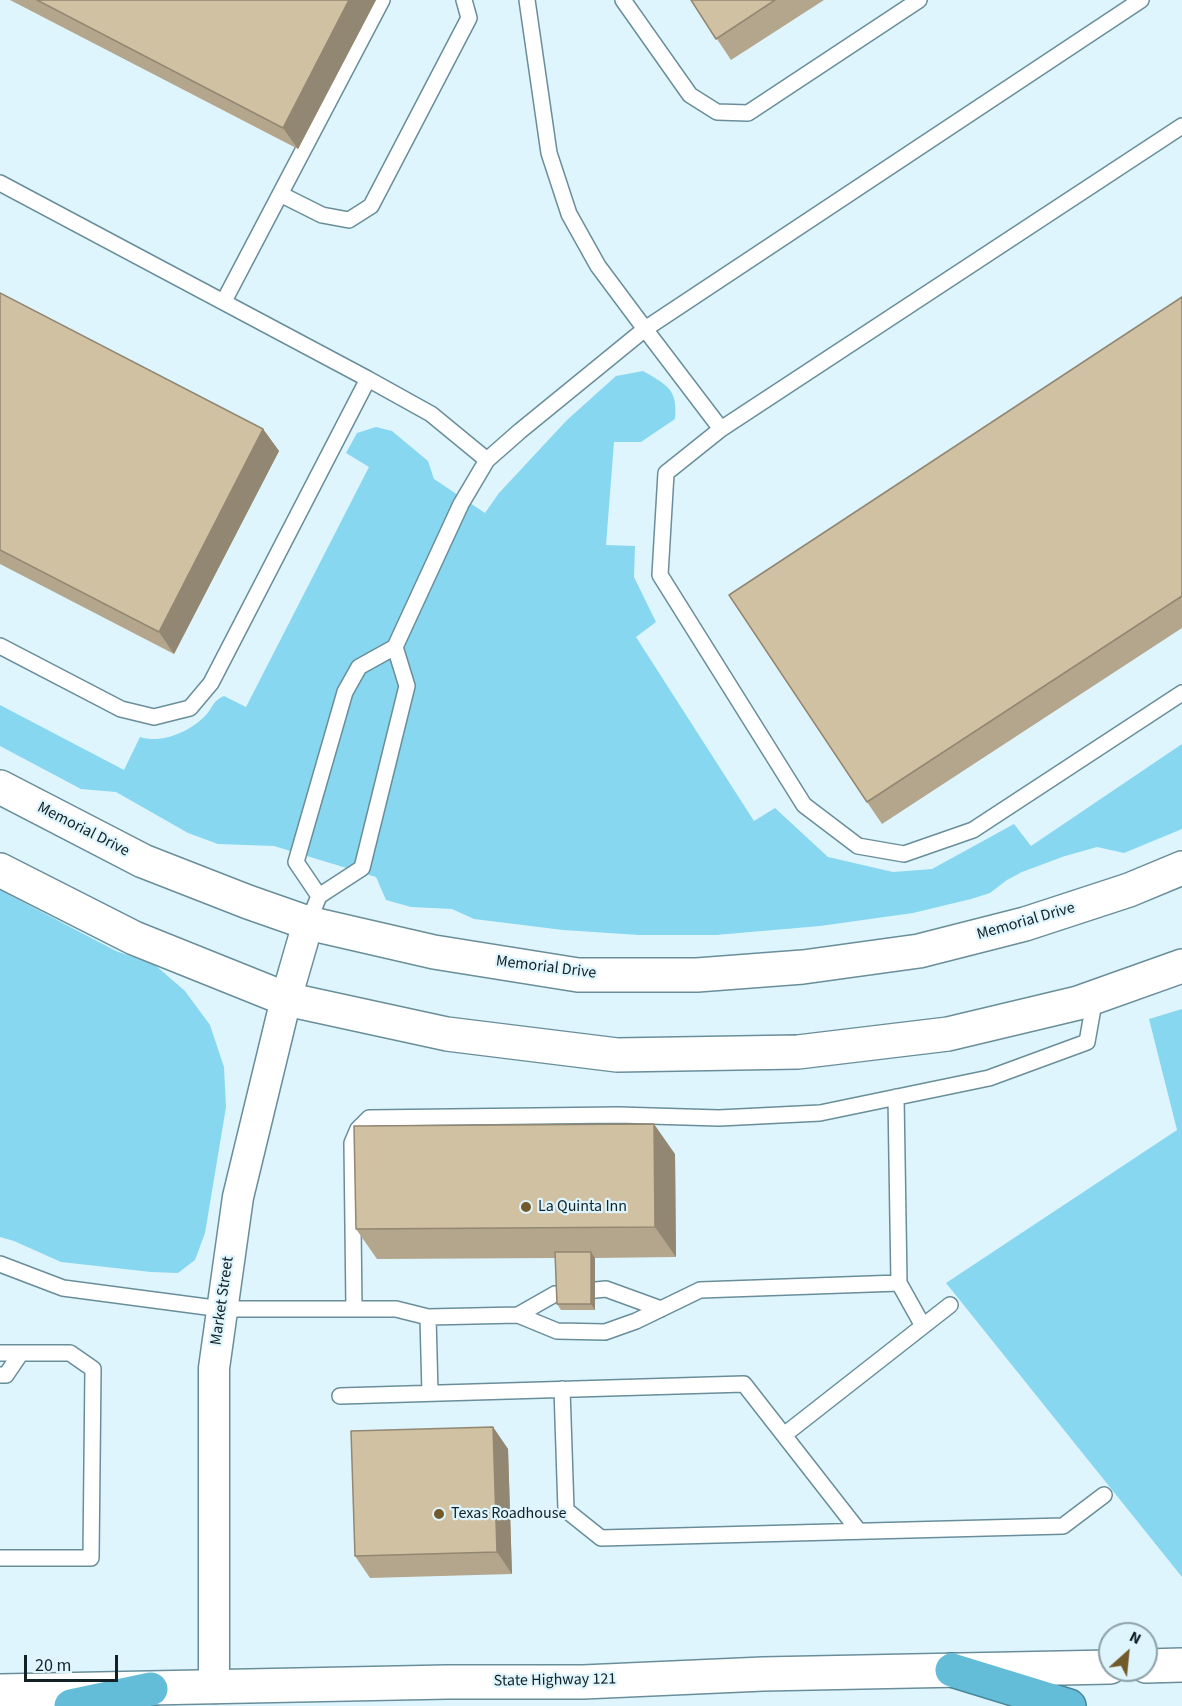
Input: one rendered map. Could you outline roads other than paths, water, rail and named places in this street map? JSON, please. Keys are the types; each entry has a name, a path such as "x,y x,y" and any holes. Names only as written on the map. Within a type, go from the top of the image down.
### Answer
{"highway":[{"path":"952,1670 1069,1706"},
{"path":"71,1706 152,1689"}],"street":[{"name":"Memorial Drive","path":"0,788 143,861 248,902 313,909 434,952 578,975 697,975 803,967 919,951 1025,924 1129,890 1182,868"},
{"path":"0,870 134,938 286,999 447,1034 617,1055 798,1052 948,1034 1078,1003 1182,966"},
{"name":"Market Street","path":"214,1688 214,1368 238,1197 286,999 313,909"},
{"path":"1158,1666 1182,1665"},
{"name":"State Highway 121","path":"0,1691 447,1682 583,1682 763,1674 1098,1667"}],"lane":[{"path":"224,301 382,0"},
{"path":"280,194 322,215 349,220 371,206 469,18 464,0"},
{"path":"527,0 549,153 569,214 598,266 721,429"},
{"path":"623,0 690,95 717,112 748,113 919,0"},
{"path":"395,647 407,686 362,868 313,909 296,862 345,692 359,667 395,647 461,504 487,460 645,329 1141,0"},
{"path":"1182,126 721,429 666,473 660,575 804,804 858,846 904,854 973,830 1182,693"},
{"path":"0,183 224,301 431,414 487,460"},
{"path":"0,646 121,709 154,717 190,708 211,683 369,379"},
{"path":"354,1309 352,1143 357,1129 369,1118 618,1115 719,1118 820,1113 989,1078 1086,1042 1095,997"},
{"path":"896,1097 899,1283 923,1326"},
{"path":"0,1264 63,1288 222,1309 396,1310 428,1317 518,1316 557,1331 604,1332 700,1290 899,1283"},
{"path":"518,1316 555,1294 606,1289 661,1309"},
{"path":"784,1435 950,1305"},
{"path":"428,1317 430,1393"},
{"path":"0,1353 70,1353 93,1369 91,1558 0,1558"},
{"path":"0,1376 6,1376 21,1353"},
{"path":"340,1396 744,1384 858,1530"},
{"path":"562,1389 566,1510 601,1538 1063,1526 1104,1495"}],"place":[{"name":"La Quinta Inn","path":"526,1207"},
{"name":"Texas Roadhouse","path":"439,1514"}]}
